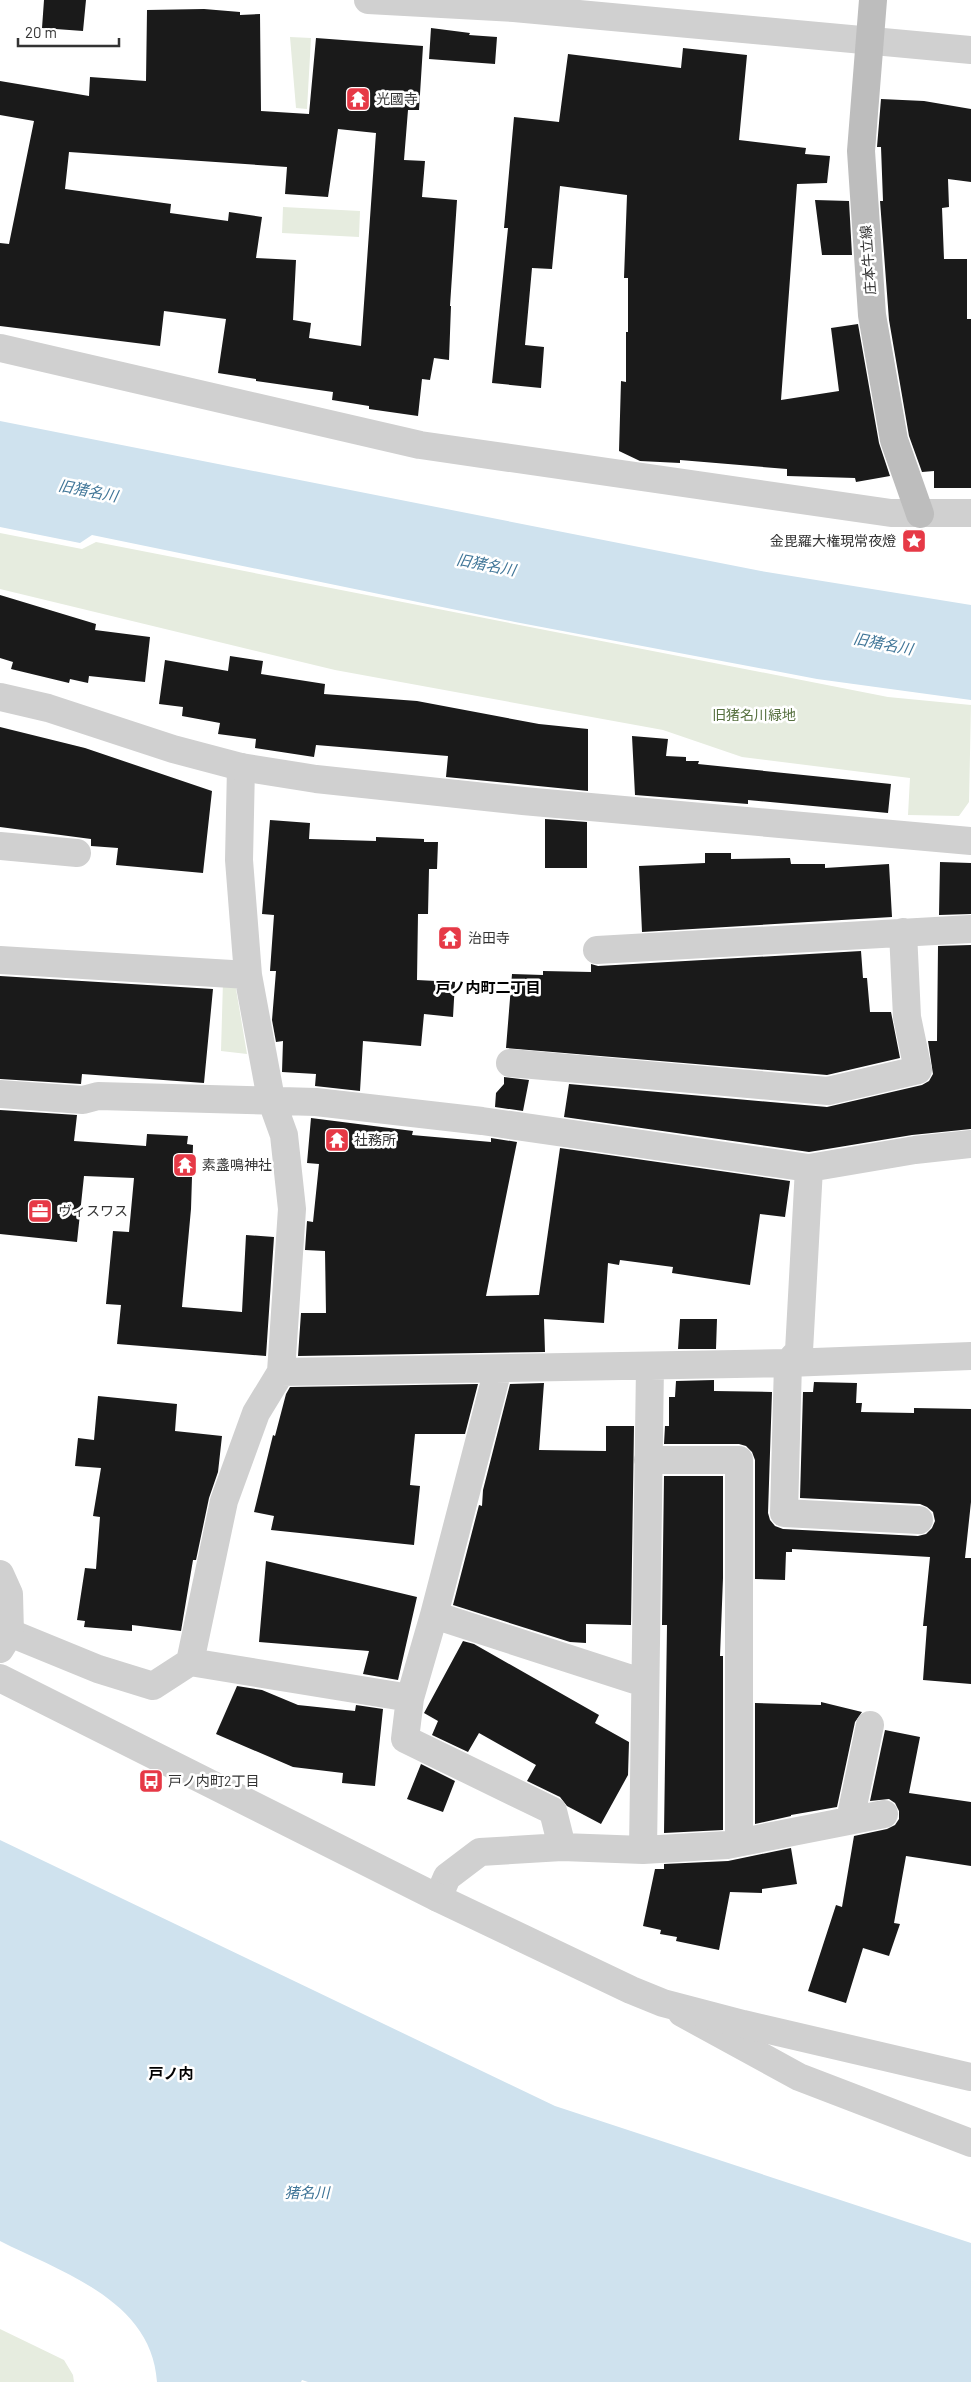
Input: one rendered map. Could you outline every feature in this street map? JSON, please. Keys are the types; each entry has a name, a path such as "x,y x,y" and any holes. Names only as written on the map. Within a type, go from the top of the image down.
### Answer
{"main road":[{"name":"庄本牛立線","path":"873,0 861,151 872,315 894,440 920,514"}],"street":[{"path":"368,0 514,4 971,50"},
{"path":"0,348 420,445 891,513 971,513"},
{"path":"0,697 48,708 173,749 240,767 316,779 524,802 971,841"},
{"path":"190,1662 224,1502 256,1413 281,1372 292,1209 284,1134 271,1099 248,975 239,860 240,767"},
{"path":"0,846 77,853"},
{"path":"597,950 971,929"},
{"path":"510,1063 828,1091 918,1070 907,1017 903,932"},
{"path":"0,960 248,975"},
{"path":"0,1094 83,1100 98,1096 271,1099 316,1102 482,1121 809,1168 915,1150 971,1144"},
{"path":"809,1168 799,1351 788,1363 784,1513 919,1520"},
{"path":"281,1372 788,1363 971,1356"},
{"path":"643,1850 650,1366"},
{"path":"498,1368 434,1615 410,1698 404,1738 553,1811 562,1847"},
{"path":"648,1460 739,1460 739,1842"},
{"path":"0,1574 9,1594 5,1641 154,1686 190,1662 410,1698"},
{"path":"434,1615 644,1683"},
{"path":"0,1678 438,1898 631,1990 663,2003 799,2077 971,2143"},
{"path":"850,1820 870,1725"},
{"path":"438,1898 447,1877 480,1852 562,1847 643,1850 727,1845 884,1814"},
{"path":"663,2003 971,2077"}],"green space":[{"path":"290,37 311,38 307,109 296,108"},
{"path":"283,207 360,211 359,237 282,233"},
{"name":"旧猪名川緑地","path":"0,533 82,549 96,542 888,697 971,705 969,802 959,816 908,815 910,778 742,757 663,730 335,670 0,589"},
{"path":"223,981 235,983 247,1054 221,1051"},
{"path":"0,2329 64,2360 73,2375 74,2382 0,2382"}],"water":[{"name":"旧猪名川","path":"0,421 761,571 971,605 971,700 817,679 515,622 92,535 80,543 0,527"},
{"name":"猪名川","path":"0,1840 555,2106 971,2243 971,2382 308,2382 302,2380 301,2382 157,2382 151,2354 139,2330 121,2310 100,2292 0,2241"}],"building":[{"path":"44,0 86,0 83,31 42,28"},
{"path":"204,9 240,12 240,15 260,14 261,111 309,114 316,38 423,46 419,110 408,110 404,160 425,161 422,197 457,200 450,306 449,360 434,358 430,380 422,379 418,416 369,409 369,406 332,400 333,392 256,381 256,379 218,373 226,319 164,311 160,346 0,326 0,243 9,244 34,121 0,115 0,81 89,96 90,77 146,81 147,10","holes":["338,129 376,133 361,346 309,338 311,323 293,320 296,260 256,258 262,217 229,212 228,221 170,213 171,204 65,189 69,152 287,167 285,194 328,197"]},
{"path":"431,28 470,33 469,35 497,37 495,64 429,59"},
{"path":"683,48 747,55 739,140 806,148 805,154 830,156 827,183 797,184 781,400 839,391 831,328 858,324 879,443 890,476 856,482 855,478 787,476 787,469 680,460 680,463 640,461 619,451 621,381 626,382 626,332 628,332 628,278 624,278 627,195 560,186 552,269 532,268 525,345 544,347 541,388 492,383 508,228 504,228 514,117 559,122 568,54 681,68"},
{"path":"881,99 924,101 971,109 971,182 948,179 949,207 942,208 944,259 967,259 967,319 971,319 971,488 934,488 934,471 922,472 909,436 889,320 880,201 883,201 881,147 877,147"},
{"path":"815,200 849,201 852,255 822,255"},
{"path":"0,595 96,624 95,630 150,637 145,682 89,676 88,683 70,679 69,683 11,669 13,662 0,658"},
{"path":"230,656 263,661 261,674 325,684 324,694 417,701 539,724 588,729 588,791 446,777 448,756 316,745 314,757 255,748 256,739 218,734 220,723 182,716 183,707 159,704 165,660 228,671"},
{"path":"0,727 85,748 212,791 203,873 116,865 118,848 91,846 91,839 0,827"},
{"path":"632,736 668,739 666,756 686,757 686,761 699,761 698,764 891,784 888,813 748,800 748,804 635,795"},
{"path":"545,819 587,822 587,868 545,868"},
{"path":"270,820 310,823 309,839 376,841 376,837 424,839 424,842 438,842 437,869 429,869 428,914 418,914 417,980 455,982 453,1017 424,1014 421,1046 363,1041 360,1091 315,1086 316,1074 282,1072 283,1041 276,1042 272,1020 276,971 270,971 274,915 262,914"},
{"path":"705,853 731,853 731,859 790,858 791,864 825,864 825,868 889,864 892,917 642,932 639,866 705,863"},
{"path":"940,862 971,863 971,914 939,915"},
{"path":"971,945 971,1129 912,1135 809,1152 564,1117 569,1084 827,1107 922,1085 929,1081 933,1074 928,1041 937,1041 938,946"},
{"path":"861,951 863,978 867,978 870,1012 891,1012 900,1058 827,1075 506,1048 512,974 543,975 543,971 591,972 591,964 598,966"},
{"path":"0,976 213,989 204,1083 82,1074 81,1084 0,1079"},
{"path":"504,1077 529,1080 523,1111 495,1107 496,1093 504,1084"},
{"path":"0,1110 77,1115 74,1141 146,1146 147,1134 188,1136 187,1144 193,1145 191,1209 182,1307 242,1312 246,1235 274,1237 266,1356 117,1344 121,1305 106,1304 113,1231 129,1232 134,1178 84,1176 77,1242 0,1234"},
{"path":"311,1118 413,1131 412,1135 491,1142 491,1138 517,1142 486,1296 539,1295 560,1148 790,1181 785,1217 760,1214 750,1285 672,1273 673,1267 620,1260 619,1265 608,1263 604,1323 544,1319 545,1352 298,1356 301,1313 326,1313 325,1251 305,1250 307,1221 313,1222 319,1164 307,1163"},
{"path":"680,1319 717,1319 716,1349 678,1349"},
{"path":"714,1380 714,1391 772,1392 768,1513 770,1520 775,1526 783,1529 918,1536 926,1534 932,1528 935,1521 933,1512 920,1504 800,1498 803,1392 813,1392 814,1382 857,1383 856,1403 862,1403 861,1412 914,1413 914,1408 971,1409 971,1502 965,1558 971,1558 971,1684 923,1680 927,1626 923,1626 930,1557 792,1549 792,1552 786,1552 785,1580 755,1579 755,1460 752,1452 746,1446 739,1444 664,1444 665,1426 669,1426 669,1397 675,1397 676,1381"},
{"path":"544,1383 539,1450 606,1451 606,1426 634,1426 631,1625 586,1624 586,1643 570,1642 453,1605 479,1505 482,1506 483,1490 510,1384"},
{"path":"478,1384 465,1434 415,1434 410,1485 420,1486 414,1545 271,1530 274,1516 254,1512 273,1435 275,1436 286,1394 290,1387"},
{"path":"98,1396 177,1404 175,1431 222,1436 218,1472 209,1498 196,1560 193,1560 181,1631 132,1625 132,1631 84,1627 85,1621 77,1620 85,1568 96,1569 100,1517 93,1516 101,1468 75,1466 78,1438 94,1440"},
{"path":"664,1476 723,1476 723,1578 720,1656 723,1656 723,1830 664,1833 667,1625 662,1625"},
{"path":"266,1561 417,1597 398,1680 363,1674 369,1651 259,1642"},
{"path":"463,1641 474,1644 599,1715 595,1723 629,1742 628,1775 601,1824 567,1806 560,1797 527,1781 536,1765 479,1733 468,1752 432,1735 438,1721 424,1713"},
{"path":"237,1686 262,1690 298,1705 355,1711 356,1705 383,1709 375,1786 342,1783 343,1773 293,1767 216,1734"},
{"path":"821,1702 862,1712 855,1722 837,1807 791,1815 755,1824 755,1703 821,1705"},
{"path":"885,1730 920,1737 909,1793 971,1802 971,1866 906,1856 894,1923 900,1924 889,1956 863,1948 846,2003 808,1991 836,1905 842,1907 854,1836 887,1829 895,1825 899,1819 899,1811 895,1803 889,1799 870,1801"},
{"path":"421,1764 455,1781 443,1812 407,1799"},
{"path":"791,1848 797,1884 762,1889 762,1893 730,1892 719,1950 676,1941 677,1937 660,1934 661,1930 643,1926 655,1869 664,1869 664,1864 728,1861"}],"place":[{"name":"光國寺","path":"358,99"},
{"name":"金毘羅大権現常夜燈","path":"914,541"},
{"name":"治田寺","path":"450,938"},
{"name":"社務所","path":"337,1140"},
{"name":"素盞鳴神社","path":"185,1165"},
{"name":"ヴィスワス","path":"40,1211"},
{"name":"戸ノ内町2丁目","path":"151,1781"}],"district":[{"name":"戸ノ内町二丁目","path":"488,988"},
{"name":"戸ノ内","path":"171,2074"}]}
